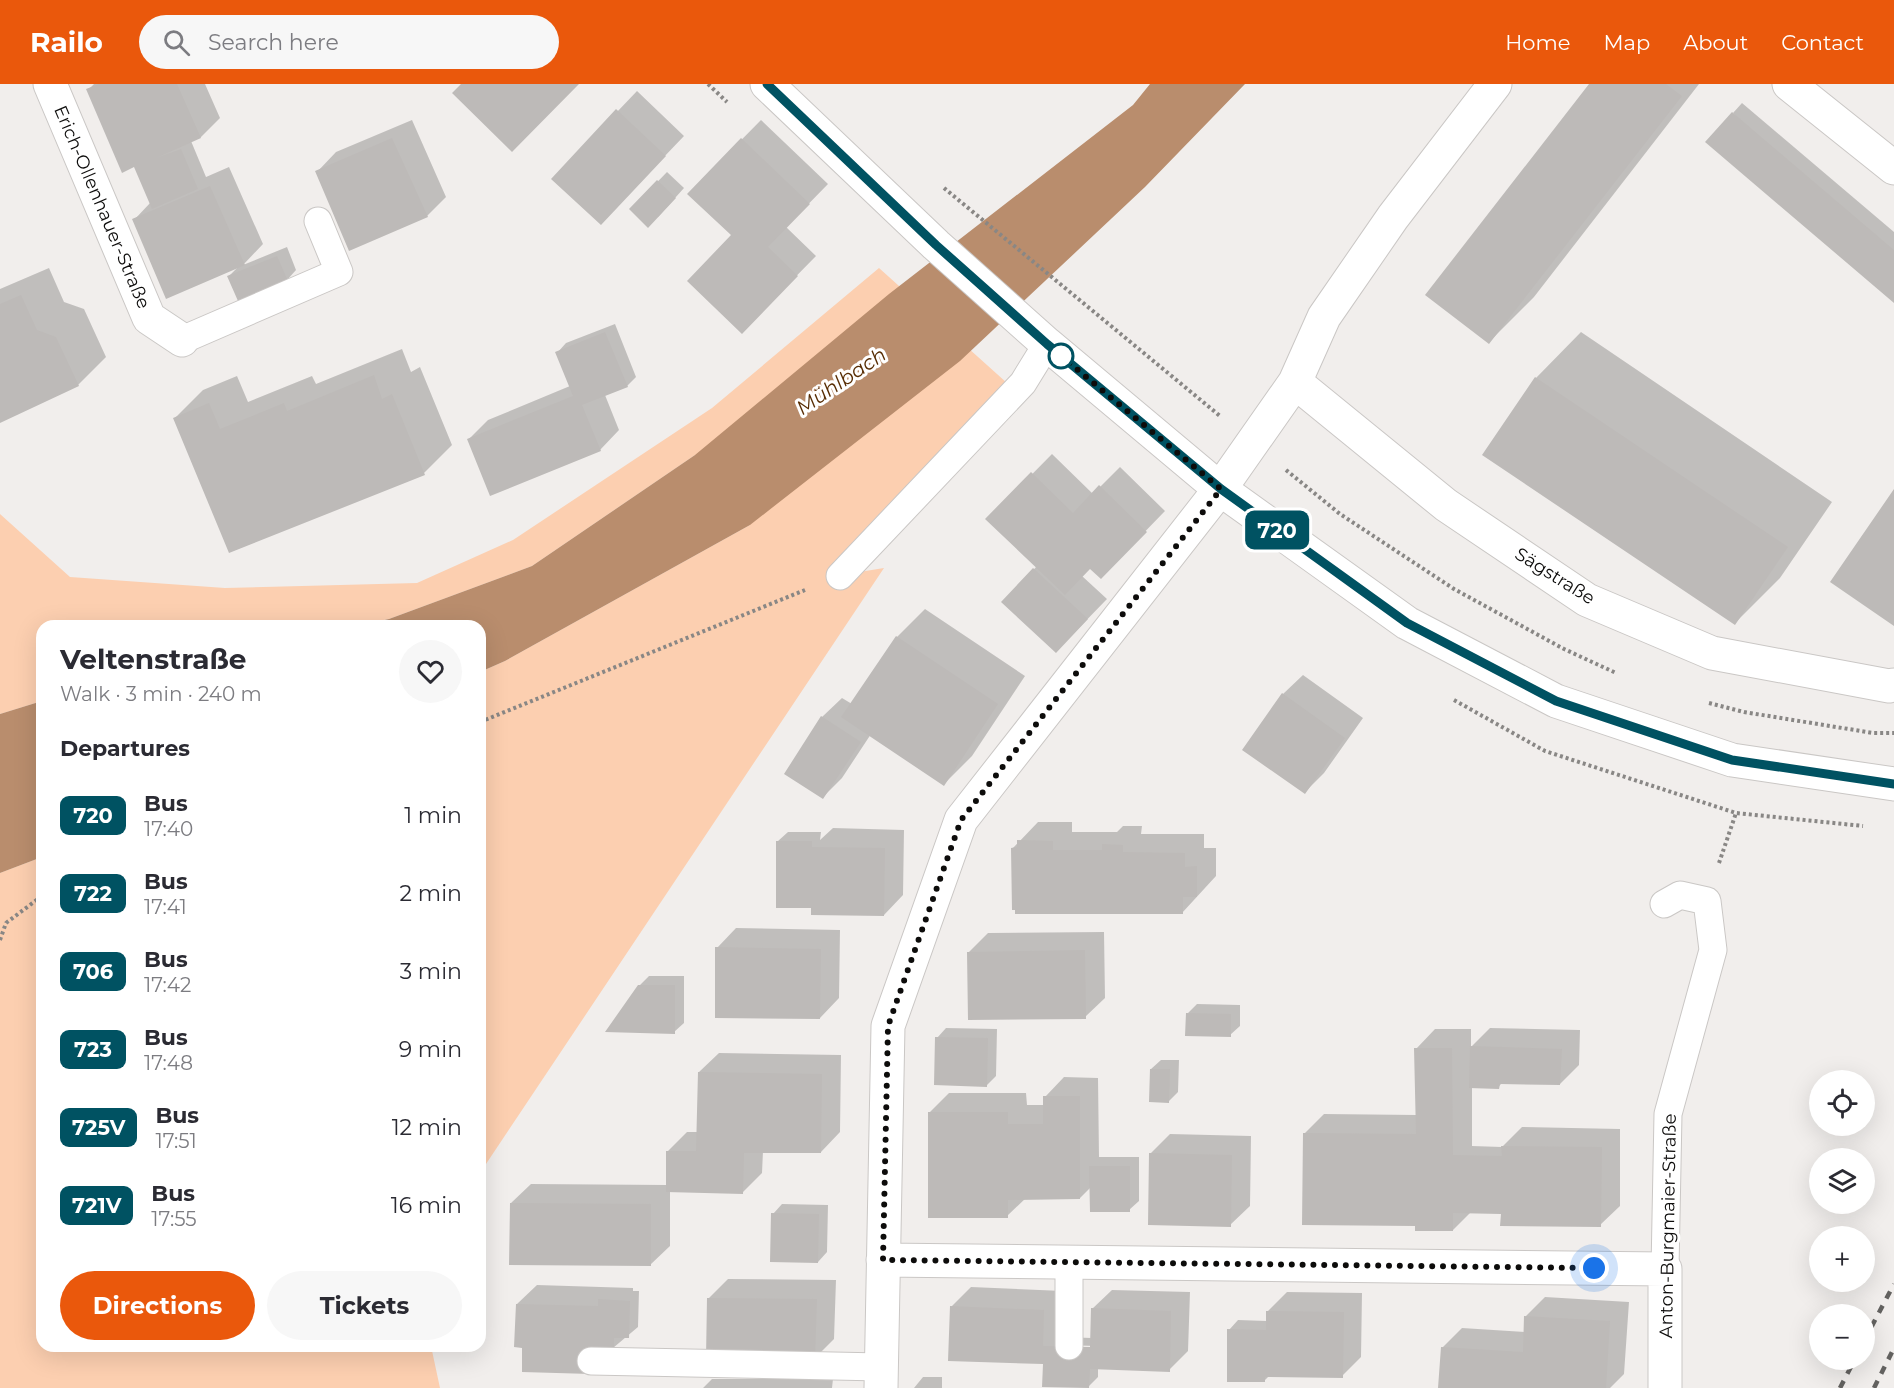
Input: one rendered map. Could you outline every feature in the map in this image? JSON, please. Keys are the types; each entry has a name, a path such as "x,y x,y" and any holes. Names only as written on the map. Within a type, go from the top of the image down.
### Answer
{"street":[{"name":"Erich-Ollenhauer-Straße","path":"50,84 149,318 182,340"},
{"path":"767,84 936,245 1039,337 1221,489 1407,623 1556,701 1732,760 1894,784"},
{"path":"881,1377 888,1026 961,820 1221,489 1295,382 1324,317 1393,217 1495,84"},
{"path":"1789,84 1894,168"},
{"name":"Sägstraße","path":"1295,382 1446,505 1587,600 1712,653 1877,684 1894,685"},
{"path":"883,1260 1665,1269"},
{"name":"Anton-Burgmaier-Straße","path":"1665,1269 1665,1388"}],"lane":[{"name":"Erich-Ollenhauer-Straße","path":"182,340 339,272 318,221"},
{"path":"840,576 1023,383 1039,337"},
{"path":"1664,904 1680,895 1707,901"},
{"name":"Anton-Burgmaier-Straße","path":"1665,1269 1668,1114 1713,950 1707,901"},
{"path":"1069,1262 1069,1347"},
{"path":"591,1361 881,1377"}],"path":[{"path":"980,219 1065,290"},
{"path":"486,720 840,576"},
{"path":"1707,901 1736,813"},
{"path":"0,940 6,923 36,900"}],"shaded area":[{"path":"879,268 1007,383 841,575 884,568 486,1164 486,669 750,525 695,455 532,566 389,619 36,620 36,703 0,714 0,514 70,577 225,588 417,583 513,540 712,408"},
{"path":"36,859 36,1352 432,1352 440,1388 0,1388 0,873"}],"water":[{"name":"Mühlbach","path":"1150,84 1245,84 1145,187 960,361 750,525 486,669 486,620 385,620 532,566 695,455 889,294 1133,105"},
{"path":"36,703 36,859 0,873 0,714"}],"building":[{"path":"99,84 177,84 201,138 156,158 181,149 198,189 152,209 134,167 122,173 86,89"},
{"path":"461,84 579,84 512,152 452,93"},
{"path":"1589,84 1666,84 1682,96 1489,344 1425,295"},
{"path":"616,109 666,156 601,225 551,179"},
{"path":"1732,112 1894,250 1894,303 1705,142"},
{"path":"392,138 428,217 349,251 315,171"},
{"path":"741,138 810,204 768,247 798,276 742,334 687,281 731,235 687,194"},
{"path":"657,180 676,198 648,228 629,209"},
{"path":"210,186 245,265 166,299 132,219"},
{"path":"277,256 288,281 238,301 227,276"},
{"path":"21,295 37,330 56,337 79,386 0,423 0,304"},
{"path":"605,332 628,387 582,405 601,451 490,496 467,439 573,396 555,352"},
{"path":"374,375 382,399 392,394 425,475 229,553 173,418 209,403 220,429 284,403 287,411"},
{"path":"1535,377 1788,547 1735,625 1482,455"},
{"path":"1031,472 1073,513 1099,485 1147,532 1101,579 1090,569 1065,595 985,519"},
{"path":"1894,489 1894,626 1830,582"},
{"path":"1033,568 1088,619 1056,653 1001,602"},
{"path":"896,636 998,704 944,786 841,717"},
{"path":"1282,693 1345,738 1305,794 1242,750"},
{"path":"821,716 861,742 823,799 784,774"},
{"path":"1017,840 1053,841 1053,850 1102,850 1102,844 1123,845 1123,852 1185,853 1185,867 1197,866 1197,897 1183,897 1183,914 1015,914 1015,910 1012,910 1011,848 1017,847"},
{"path":"776,841 812,841 812,847 885,848 884,916 811,915 811,908 776,908"},
{"path":"715,947 821,949 820,1019 715,1018"},
{"path":"1085,950 1086,1019 968,1020 967,952"},
{"path":"638,985 675,985 675,1034 605,1032"},
{"path":"1186,1013 1231,1014 1231,1037 1185,1036"},
{"path":"935,1037 988,1038 987,1087 934,1085"},
{"path":"1470,1046 1562,1049 1560,1085 1500,1084 1499,1089 1469,1088"},
{"path":"1414,1048 1452,1048 1453,1155 1502,1156 1501,1146 1602,1147 1601,1227 1500,1226 1501,1214 1453,1213 1453,1231 1415,1231 1415,1226 1302,1225 1303,1133 1416,1134"},
{"path":"1150,1069 1170,1069 1169,1103 1149,1102"},
{"path":"698,1072 822,1074 821,1153 744,1153 743,1194 666,1192 666,1151 696,1151"},
{"path":"1043,1096 1080,1096 1080,1199 1008,1200 1008,1218 928,1218 928,1112 1008,1112 1008,1124 1043,1124"},
{"path":"1149,1153 1232,1155 1231,1227 1148,1225"},
{"path":"1089,1166 1130,1166 1130,1212 1090,1212"},
{"path":"510,1203 651,1204 651,1266 509,1265"},
{"path":"771,1213 819,1214 818,1263 770,1262"},
{"path":"707,1298 817,1299 815,1360 706,1358"},
{"path":"598,1299 630,1301 629,1338 614,1338 614,1350 591,1374 522,1372 522,1348 514,1347 516,1304 598,1306"},
{"path":"950,1306 1044,1310 1043,1346 1090,1347 1091,1308 1171,1311 1170,1372 1090,1369 1089,1388 1042,1387 1043,1364 948,1361"},
{"path":"1266,1311 1344,1312 1343,1378 1265,1377 1265,1382 1227,1382 1227,1329 1266,1330"},
{"path":"1524,1316 1610,1321 1606,1388 1438,1388 1441,1347 1523,1352"}],"railway":[{"path":"1875,1320 1894,1284"},
{"path":"1874,1388 1894,1348"},
{"path":"1840,1388 1849,1370"}],"bus line":[{"name":"720","path":"767,84 936,245 1047,344 1221,489 1407,623 1556,701 1732,760 1894,784"}],"route":[{"path":"1061,356 1221,489 961,820 888,1026 883,1260 1594,1268"}]}
